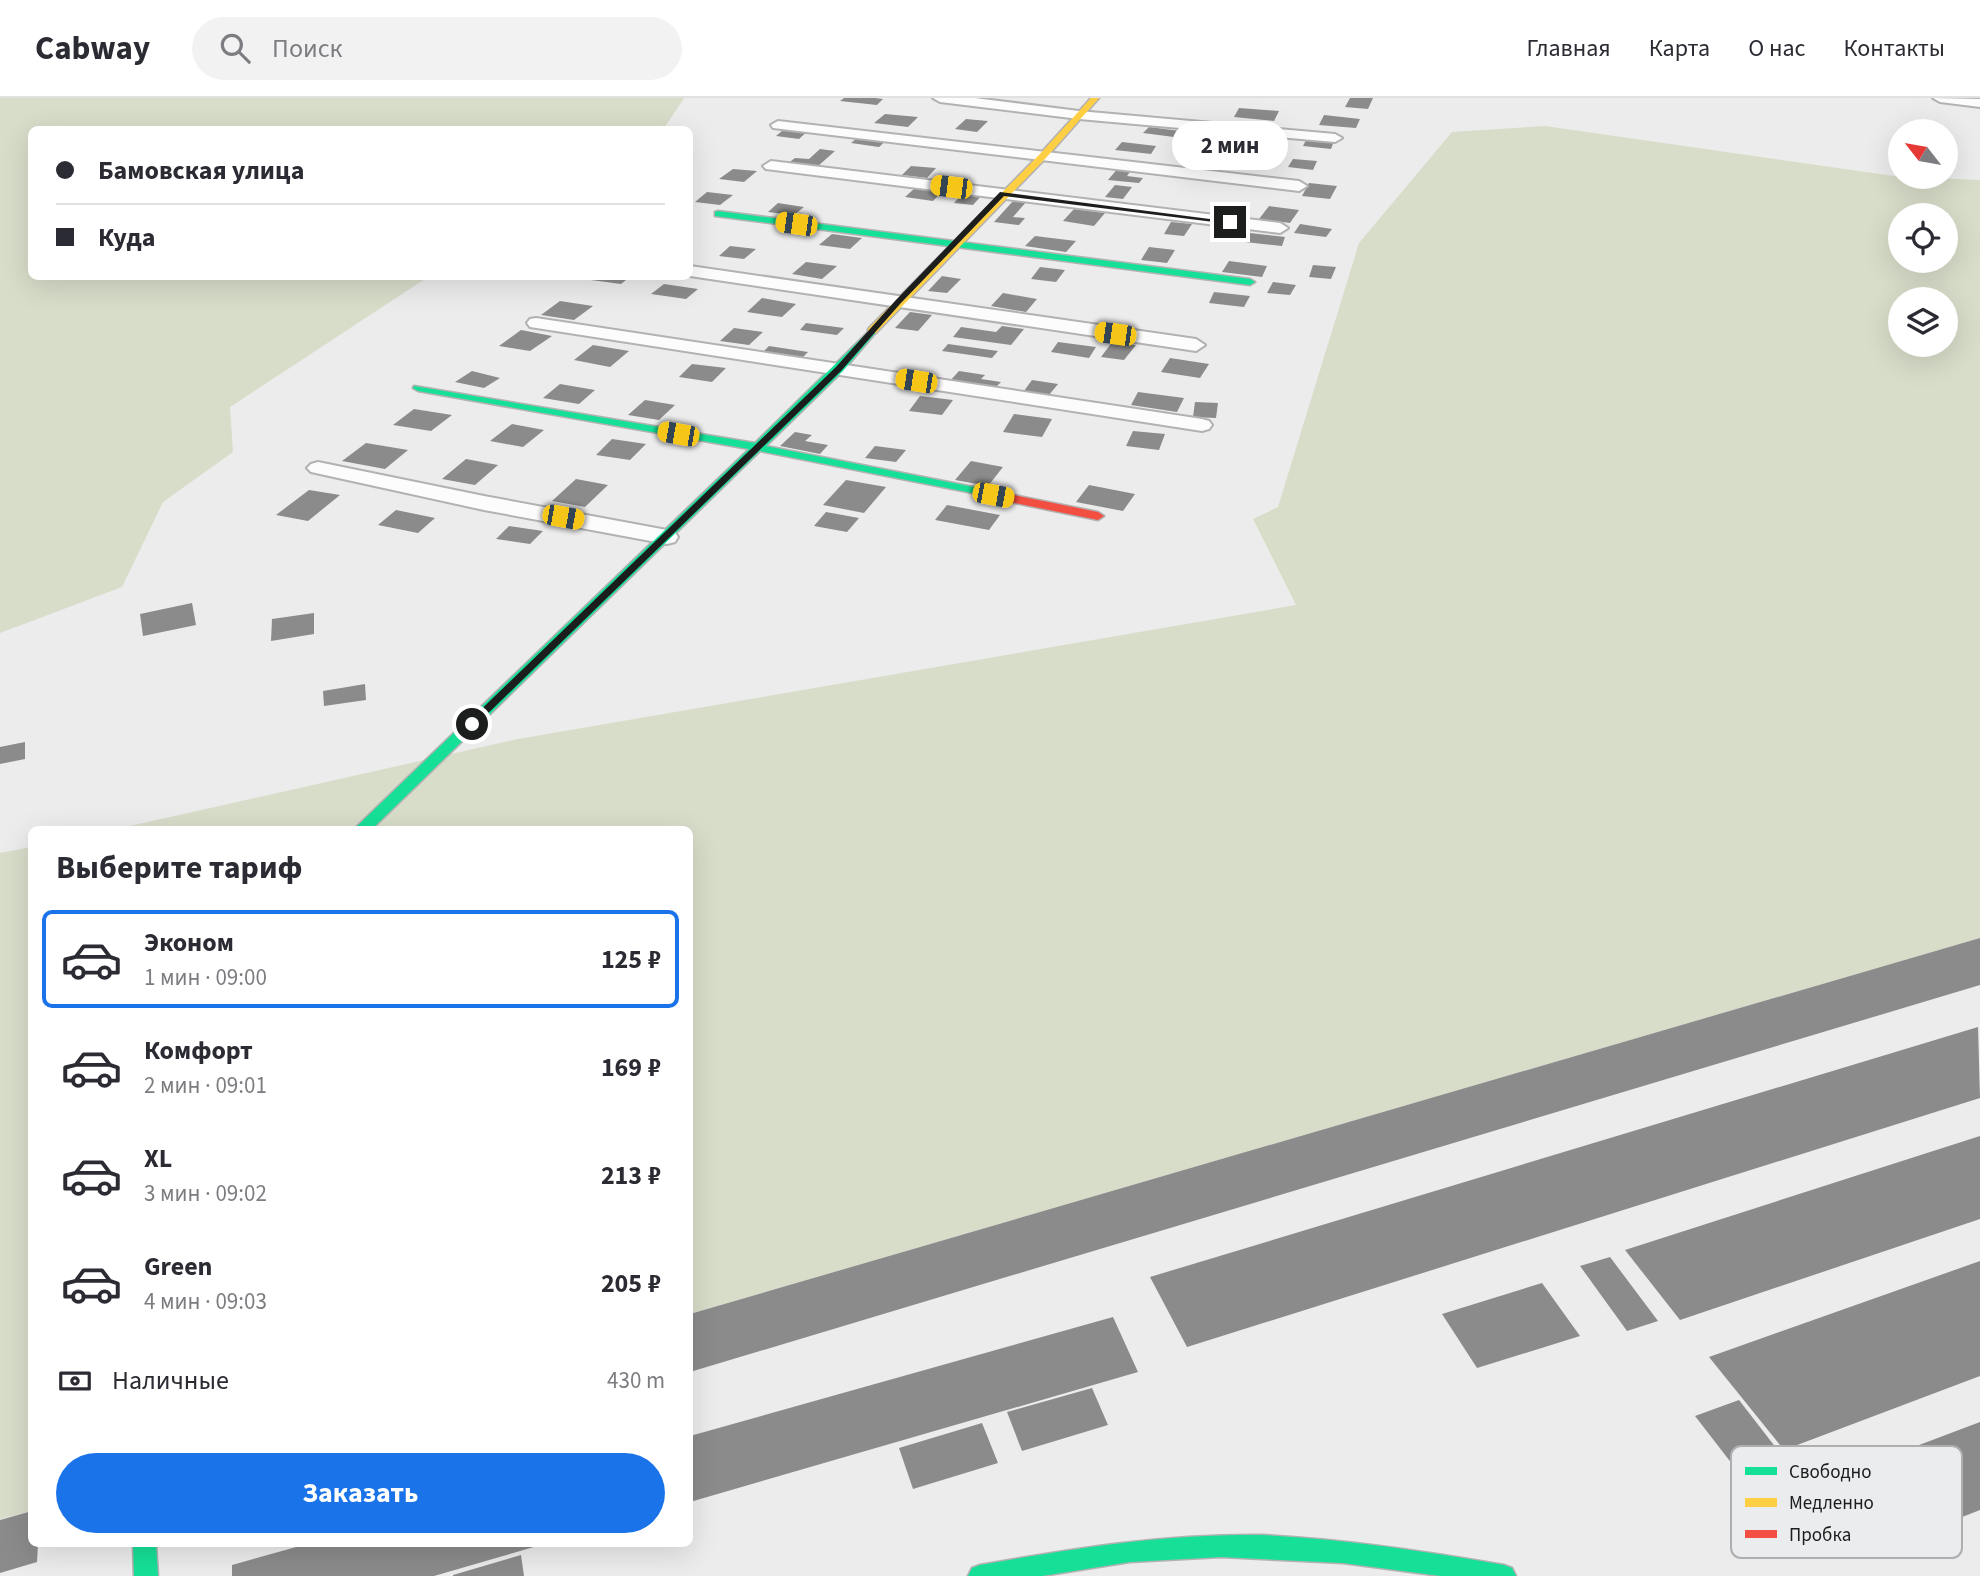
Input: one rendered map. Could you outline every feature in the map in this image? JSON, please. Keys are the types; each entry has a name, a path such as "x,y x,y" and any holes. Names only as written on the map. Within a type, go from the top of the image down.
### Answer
{"street":[{"path":"940,98 1079,115 1335,138"},
{"path":"365,826 839,369 898,302 1002,194 1042,157 1095,98"},
{"path":"1940,98 1980,103"},
{"path":"778,125 1299,186"},
{"path":"771,166 1280,228"},
{"path":"718,214 1250,282"},
{"path":"693,271 1196,345"},
{"path":"536,323 1202,425"},
{"path":"418,388 756,447 1098,516"},
{"path":"318,468 667,537"},
{"path":"980,1576 1124,1552 1207,1546 1294,1548 1407,1557 1504,1576"},
{"path":"145,1547 146,1576"}],"green space":[{"path":"0,98 684,98 666,126 28,126 28,280 423,280 230,407 233,452 163,502 122,587 0,633"},
{"path":"1545,126 1888,175 1888,189 1958,189 1958,179 1980,180 1980,938 693,1313 693,826 130,826 518,739 1296,605 1253,519 1278,507 1359,243 1452,132"},
{"path":"28,848 28,1512 0,1519 0,853"}],"building":[{"path":"844,98 883,99 877,105 840,101"},
{"path":"1350,98 1373,98 1368,109 1345,107"},
{"path":"1239,108 1279,111 1274,121 1234,117"},
{"path":"885,114 918,117 908,127 874,123"},
{"path":"1324,115 1360,119 1356,128 1319,125"},
{"path":"966,119 988,121 977,132 955,129"},
{"path":"788,126 811,128 799,139 776,136"},
{"path":"1149,127 1180,131 1174,137 1143,133"},
{"path":"862,134 890,137 879,147 851,143"},
{"path":"1307,138 1334,141 1331,149 1303,146"},
{"path":"1122,142 1156,146 1151,154 1115,150"},
{"path":"820,149 835,151 817,167 787,164 795,158 809,159"},
{"path":"1225,156 1249,159 1244,166 1221,164"},
{"path":"1293,159 1317,161 1313,170 1288,167"},
{"path":"911,166 936,168 927,178 902,175"},
{"path":"1119,167 1132,169 1127,176 1143,178 1139,183 1108,180"},
{"path":"733,169 757,171 744,182 719,179"},
{"path":"1309,183 1337,186 1330,199 1302,196"},
{"path":"1115,185 1132,187 1123,199 1105,197"},
{"path":"916,187 943,191 933,201 905,197"},
{"path":"707,192 733,195 720,205 695,202"},
{"path":"963,193 982,195 973,205 954,203"},
{"path":"1014,200 1027,201 1013,217 1025,218 1019,225 994,222"},
{"path":"778,203 804,207 794,215 768,212"},
{"path":"1269,206 1299,210 1290,223 1259,219"},
{"path":"1074,209 1105,213 1094,226 1063,221"},
{"path":"1171,222 1192,224 1184,236 1164,234"},
{"path":"1300,224 1332,229 1326,237 1294,233"},
{"path":"1250,233 1285,237 1282,246 1245,242"},
{"path":"832,234 862,238 850,249 819,245"},
{"path":"1035,236 1076,241 1066,252 1025,246"},
{"path":"730,246 756,249 744,259 719,256"},
{"path":"1149,247 1175,250 1167,263 1141,260"},
{"path":"1229,261 1267,266 1262,277 1222,272"},
{"path":"806,262 837,266 822,279 792,274"},
{"path":"1313,265 1336,267 1331,279 1309,277"},
{"path":"1040,267 1065,270 1056,282 1031,279"},
{"path":"942,276 961,279 947,293 928,291"},
{"path":"591,280 626,280 621,284"},
{"path":"1273,282 1296,285 1290,295 1267,293"},
{"path":"664,284 698,289 686,299 651,294"},
{"path":"1214,292 1250,296 1244,307 1209,303"},
{"path":"1003,293 1037,299 1026,312 991,306"},
{"path":"762,298 796,304 782,317 747,312"},
{"path":"560,301 593,306 574,320 541,315"},
{"path":"910,312 932,315 918,331 895,328"},
{"path":"806,323 844,328 837,335 800,330"},
{"path":"1002,326 1024,329 1011,345 953,337 961,327 996,332"},
{"path":"734,328 763,332 749,345 720,341"},
{"path":"521,330 552,336 530,351 499,346"},
{"path":"1113,341 1136,345 1124,360 1101,357"},
{"path":"1058,342 1096,347 1089,358 1051,352"},
{"path":"948,344 998,351 992,358 942,351"},
{"path":"593,345 629,351 610,367 574,360"},
{"path":"769,346 808,352 802,358 763,352"},
{"path":"1170,358 1209,364 1200,378 1161,372"},
{"path":"692,364 726,368 712,382 679,377"},
{"path":"472,371 500,378 484,388 455,382"},
{"path":"959,371 985,375 981,379 1001,382 994,389 949,382"},
{"path":"1032,380 1058,384 1049,395 1024,391"},
{"path":"560,384 595,390 579,404 543,398"},
{"path":"1138,392 1184,398 1177,412 1131,405"},
{"path":"920,396 953,400 942,415 909,411"},
{"path":"645,400 675,405 659,420 628,415"},
{"path":"1195,402 1218,403 1216,418 1193,417"},
{"path":"414,409 452,415 431,431 393,425"},
{"path":"1014,414 1052,419 1042,437 1003,432"},
{"path":"512,424 544,430 523,447 490,441"},
{"path":"1133,431 1165,434 1159,450 1126,446"},
{"path":"795,432 812,435 805,441 828,445 820,454 780,446"},
{"path":"612,439 646,444 630,460 596,455"},
{"path":"366,443 408,450 385,469 342,461"},
{"path":"875,446 906,450 896,462 865,458"},
{"path":"466,459 498,465 475,485 442,479"},
{"path":"971,461 1003,467 988,486 955,480"},
{"path":"576,479 608,485 585,507 552,501"},
{"path":"846,480 886,487 864,513 823,505"},
{"path":"1089,485 1135,494 1123,511 1076,502"},
{"path":"309,490 340,495 308,521 276,515"},
{"path":"947,505 1000,515 989,530 935,520"},
{"path":"396,510 435,518 418,533 378,525"},
{"path":"826,512 859,518 847,532 814,526"},
{"path":"509,526 543,531 530,544 496,539"},
{"path":"192,603 196,625 143,636 140,614"},
{"path":"314,613 314,634 271,641 272,619"},
{"path":"365,684 366,700 324,706 323,691"},
{"path":"25,742 25,759 0,764 0,747"},
{"path":"1980,938 1980,985 693,1371 693,1313"},
{"path":"1978,1027 1980,1098 1187,1347 1150,1277"},
{"path":"1980,1136 1980,1219 1680,1320 1625,1250"},
{"path":"1610,1257 1658,1321 1627,1331 1580,1266"},
{"path":"1980,1261 1980,1376 1795,1446 1781,1446 1709,1357"},
{"path":"1542,1283 1580,1336 1477,1368 1442,1314"},
{"path":"1113,1317 1138,1372 693,1501 693,1435"},
{"path":"1092,1388 1108,1425 1022,1451 1007,1412"},
{"path":"1739,1400 1775,1446 1731,1446 1731,1463 1695,1416"},
{"path":"1980,1422 1980,1510 1962,1517 1962,1446 1916,1446"},
{"path":"982,1423 998,1463 913,1489 899,1448"},
{"path":"28,1512 28,1547 38,1547 37,1562 0,1573 0,1520"},
{"path":"296,1547 534,1547 434,1576 232,1576 232,1565"},
{"path":"521,1555 524,1576 453,1576 453,1575"}],"traffic: fast":[{"path":"718,214 1250,282"},
{"path":"365,826 839,369 872,331"},
{"path":"418,388 756,447 999,496"},
{"path":"980,1576 1130,1551 1221,1546 1343,1552 1504,1576"},
{"path":"145,1547 146,1576"}],"traffic: slow":[{"path":"872,331 1042,157 1095,98"}],"traffic: jam":[{"path":"999,496 1098,516"}],"route":[{"path":"472,724 839,369 898,302 1002,194 1230,222"}]}
